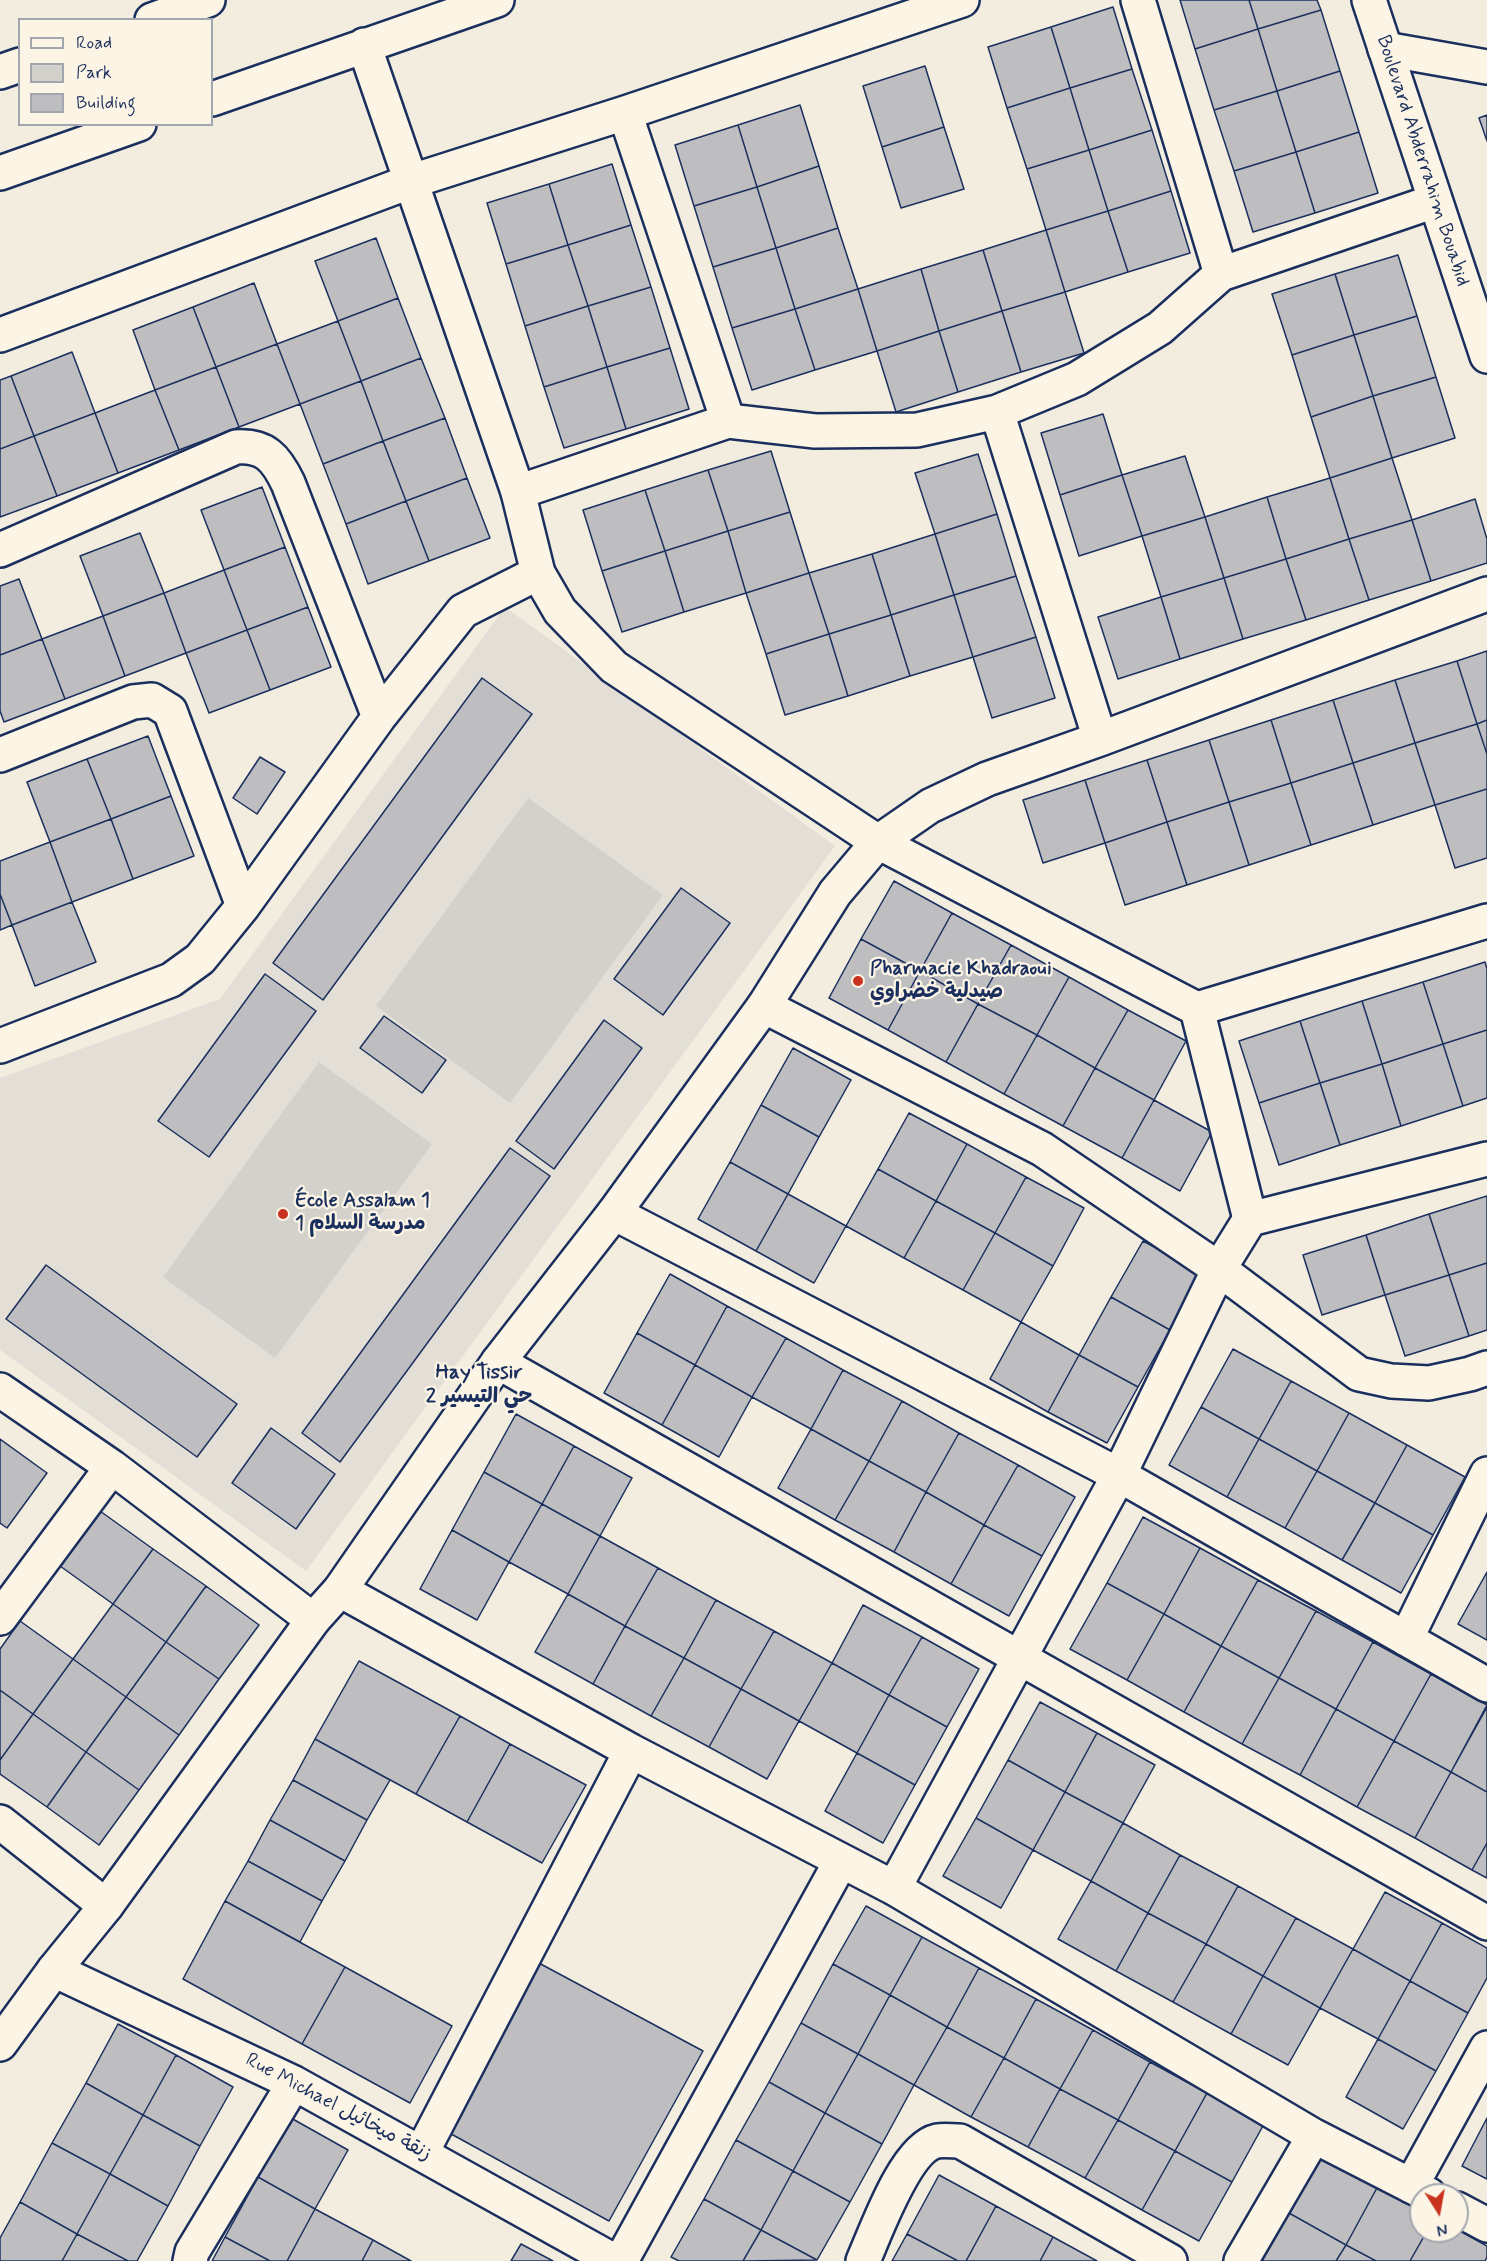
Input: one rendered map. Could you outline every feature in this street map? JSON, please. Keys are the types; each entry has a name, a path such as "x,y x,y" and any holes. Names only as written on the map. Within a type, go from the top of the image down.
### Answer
{"street":[{"path":"158,18 208,0"},
{"path":"213,99 497,0"},
{"path":"0,335 412,181 625,113 962,0"},
{"path":"1138,0 1221,274"},
{"name":"Boulevard Abderrahim Bouabid","path":"1369,0 1487,356"},
{"path":"364,45 518,492 538,573 560,611 614,667 878,842 1197,1009 1487,921"},
{"path":"1385,49 1487,67"},
{"path":"0,72 18,67"},
{"path":"625,113 728,421"},
{"path":"0,173 133,126"},
{"path":"518,492 728,421 815,431 917,430 997,412 1077,379 1160,328 1221,274 1436,201"},
{"path":"997,412 1100,739"},
{"path":"0,550 236,447 252,446 260,449 280,466 288,483 379,717"},
{"path":"0,1046 171,980 200,958 243,906 379,717 462,611 538,573"},
{"path":"0,2044 54,1970 106,1906 313,1620 340,1590 498,1362 614,1213 764,1006 835,893 878,842 930,806 987,779 1487,594"},
{"path":"0,755 133,702 152,700 170,711 243,906"},
{"path":"764,1006 1042,1149 1218,1269 1359,1374 1391,1382 1429,1383 1487,1368"},
{"path":"1197,1009 1250,1219"},
{"path":"894,1888 1119,1475 1218,1269 1250,1219 1487,1159"},
{"path":"614,1213 1119,1475 1487,1685"},
{"path":"498,1362 1487,1923"},
{"path":"0,1390 112,1467 313,1620"},
{"path":"0,1618 112,1467"},
{"path":"1406,1639 1487,1474"},
{"path":"340,1590 631,1751 894,1888 1314,2136 1409,2184"},
{"path":"422,2152 631,1751"},
{"path":"0,1822 106,1906"},
{"path":"621,2261 842,1861"},
{"name":"Rue Michael زنقة ميخائيل","path":"54,1970 294,2083 422,2152 614,2261"},
{"path":"1423,2183 1487,2048"},
{"path":"189,2261 192,2252 294,2083"},
{"path":"1241,2261 1314,2136"},
{"path":"863,2261 900,2179 918,2152 936,2141 960,2141 1170,2261"},
{"path":"1469,2215 1487,2225"}],"shaded area":[{"name":"École Assalam 1 مدرسة السلام 1","path":"505,607 835,846 306,1571 0,1350 0,1078 220,999"}],"green space":[{"path":"528,798 663,895 510,1103 376,1006"},
{"path":"319,1062 432,1144 275,1358 163,1277"}],"building":[{"path":"1180,0 1249,0 1258,29 1195,49"},
{"path":"1249,0 1317,0 1321,10 1258,29"},
{"path":"1113,7 1132,69 1070,88 1051,27"},
{"path":"1321,10 1340,71 1277,91 1258,29"},
{"path":"1051,27 1070,88 1007,108 988,47"},
{"path":"1258,29 1277,91 1214,110 1195,49"},
{"path":"925,66 944,127 882,147 863,86"},
{"path":"1132,69 1152,130 1089,150 1070,88"},
{"path":"1340,71 1359,132 1296,152 1277,91"},
{"path":"1070,88 1089,150 1027,169 1007,108"},
{"path":"1277,91 1296,152 1234,171 1214,110"},
{"path":"800,105 819,166 757,187 738,125"},
{"path":"1487,115 1487,141 1479,118"},
{"path":"738,125 757,187 694,206 675,145"},
{"path":"944,127 964,189 901,208 882,147"},
{"path":"1152,130 1171,191 1108,211 1089,150"},
{"path":"1359,132 1378,193 1315,213 1296,152"},
{"path":"1089,150 1108,211 1046,230 1027,169"},
{"path":"1296,152 1315,213 1253,232 1234,171"},
{"path":"612,164 631,225 568,245 549,184"},
{"path":"819,166 838,228 776,248 757,187"},
{"path":"549,184 568,245 506,264 487,203"},
{"path":"757,187 776,248 713,267 694,206"},
{"path":"1171,191 1190,253 1128,272 1108,211"},
{"path":"1108,211 1128,272 1065,292 1046,230"},
{"path":"631,225 651,287 588,306 568,245"},
{"path":"838,228 858,289 795,309 776,248"},
{"path":"1046,230 1065,292 1002,311 983,250"},
{"path":"376,238 398,298 338,321 315,261"},
{"path":"568,245 588,306 525,326 506,264"},
{"path":"776,248 795,309 732,328 713,267"},
{"path":"983,250 1002,311 939,331 921,269"},
{"path":"1398,255 1417,316 1354,335 1335,274"},
{"path":"921,269 939,331 877,351 858,289"},
{"path":"1335,274 1354,335 1292,355 1272,294"},
{"path":"254,283 277,344 216,367 193,307"},
{"path":"651,287 670,348 607,367 588,306"},
{"path":"858,289 877,351 815,370 795,309"},
{"path":"1065,292 1084,353 1021,372 1002,311"},
{"path":"398,298 421,358 361,381 338,321"},
{"path":"588,306 607,367 544,387 525,326"},
{"path":"193,307 216,367 155,390 133,330"},
{"path":"795,309 815,370 752,390 732,328"},
{"path":"1002,311 1021,372 958,392 939,331"},
{"path":"1417,316 1436,377 1373,396 1354,335"},
{"path":"338,321 361,381 300,404 277,344"},
{"path":"939,331 958,392 896,412 877,351"},
{"path":"1354,335 1373,396 1311,417 1292,355"},
{"path":"277,344 300,404 239,427 216,367"},
{"path":"670,348 689,409 626,429 607,367"},
{"path":"72,352 95,413 34,436 11,376"},
{"path":"421,358 445,418 383,441 361,381"},
{"path":"216,367 239,427 179,450 155,390"},
{"path":"607,367 626,429 564,448 544,387"},
{"path":"11,376 34,436 0,449 0,380"},
{"path":"1436,377 1455,438 1392,458 1373,396"},
{"path":"361,381 383,441 323,464 300,404"},
{"path":"155,390 179,450 118,473 95,413"},
{"path":"1373,396 1392,458 1330,478 1311,417"},
{"path":"95,413 118,473 57,496 34,436"},
{"path":"1103,414 1122,475 1060,495 1041,433"},
{"path":"445,418 467,478 406,501 383,441"},
{"path":"34,436 57,496 0,517 0,449"},
{"path":"383,441 406,501 346,524 323,464"},
{"path":"771,451 790,512 728,531 708,470"},
{"path":"978,454 997,514 935,534 915,473"},
{"path":"1185,456 1205,517 1142,536 1122,475"},
{"path":"1392,458 1412,520 1349,539 1330,478"},
{"path":"708,470 728,531 665,551 645,490"},
{"path":"1122,475 1142,536 1079,556 1060,495"},
{"path":"467,478 490,538 429,561 406,501"},
{"path":"1330,478 1349,539 1286,559 1267,497"},
{"path":"262,487 285,547 224,570 201,510"},
{"path":"645,490 665,551 602,571 583,510"},
{"path":"1267,497 1286,559 1224,578 1205,517"},
{"path":"1475,499 1487,539 1487,563 1431,581 1412,520"},
{"path":"406,501 429,561 368,584 346,524"},
{"path":"790,512 809,573 746,593 728,531"},
{"path":"997,514 1016,576 954,595 935,534"},
{"path":"1205,517 1224,578 1161,597 1142,536"},
{"path":"1412,520 1431,581 1369,600 1349,539"},
{"path":"728,531 746,593 684,612 665,551"},
{"path":"140,533 164,593 103,616 80,556"},
{"path":"935,534 954,595 891,615 872,554"},
{"path":"1349,539 1369,600 1306,620 1286,559"},
{"path":"285,547 308,607 247,630 224,570"},
{"path":"665,551 684,612 622,632 602,571"},
{"path":"872,554 891,615 829,634 809,573"},
{"path":"1286,559 1306,620 1243,639 1224,578"},
{"path":"224,570 247,630 186,653 164,593"},
{"path":"809,573 829,634 766,654 746,593"},
{"path":"1016,576 1036,637 973,657 954,595"},
{"path":"1224,578 1243,639 1180,659 1161,597"},
{"path":"19,579 42,639 0,655 0,586"},
{"path":"164,593 186,653 125,676 103,616"},
{"path":"954,595 973,657 910,676 891,615"},
{"path":"1161,597 1180,659 1118,679 1098,617"},
{"path":"308,607 331,667 270,690 247,630"},
{"path":"891,615 910,676 848,696 829,634"},
{"path":"103,616 125,676 65,699 42,639"},
{"path":"247,630 270,690 209,713 186,653"},
{"path":"829,634 848,696 785,715 766,654"},
{"path":"1036,637 1055,698 992,718 973,657"},
{"path":"42,639 65,699 4,722 0,711 0,655"},
{"path":"1487,651 1487,720 1477,724 1457,661"},
{"path":"1457,661 1477,724 1415,743 1395,680"},
{"path":"482,678 532,714 323,1000 273,963"},
{"path":"1395,680 1415,743 1353,763 1333,700"},
{"path":"1333,700 1353,763 1291,783 1271,720"},
{"path":"1271,720 1291,783 1229,802 1209,740"},
{"path":"1487,720 1487,754 1477,724"},
{"path":"1477,724 1487,754 1487,789 1435,805 1415,743"},
{"path":"148,736 171,796 111,819 87,759"},
{"path":"1209,740 1229,802 1167,822 1147,760"},
{"path":"1415,743 1435,805 1373,825 1353,763"},
{"path":"260,757 285,772 257,814 233,798"},
{"path":"87,759 111,819 50,842 27,782"},
{"path":"1147,760 1167,822 1105,843 1085,780"},
{"path":"1353,763 1373,825 1311,845 1291,783"},
{"path":"1085,780 1105,843 1043,863 1023,800"},
{"path":"1291,783 1311,845 1249,865 1229,802"},
{"path":"1487,789 1487,858 1455,868 1435,805"},
{"path":"171,796 194,856 133,879 111,819"},
{"path":"1229,802 1249,865 1187,885 1167,822"},
{"path":"111,819 133,879 72,902 50,842"},
{"path":"1167,822 1187,885 1125,905 1105,843"},
{"path":"50,842 72,902 12,925 0,894 0,861"},
{"path":"894,881 952,913 920,971 861,939"},
{"path":"681,888 730,923 663,1015 614,979"},
{"path":"0,894 12,925 0,930"},
{"path":"72,902 96,962 35,986 12,925"},
{"path":"952,913 1011,945 978,1004 920,971"},
{"path":"861,939 920,971 888,1030 829,998"},
{"path":"1011,945 1069,977 1037,1035 978,1004"},
{"path":"1485,962 1487,1030 1443,1044 1423,982"},
{"path":"920,971 978,1004 946,1062 888,1030"},
{"path":"265,974 316,1011 209,1157 158,1121"},
{"path":"1069,977 1128,1010 1095,1068 1037,1035"},
{"path":"1423,982 1443,1044 1382,1064 1362,1001"},
{"path":"1362,1001 1382,1064 1320,1083 1300,1021"},
{"path":"978,1004 1037,1035 1004,1094 946,1062"},
{"path":"1128,1010 1186,1041 1154,1100 1095,1068"},
{"path":"384,1016 446,1060 422,1093 360,1048"},
{"path":"604,1020 642,1048 554,1169 516,1141"},
{"path":"1300,1021 1320,1083 1259,1103 1239,1041"},
{"path":"1487,1030 1487,1098 1463,1106 1443,1044"},
{"path":"1037,1035 1095,1068 1063,1126 1004,1094"},
{"path":"1443,1044 1463,1106 1401,1126 1382,1064"},
{"path":"793,1048 851,1080 819,1137 761,1105"},
{"path":"1382,1064 1401,1126 1340,1145 1320,1083"},
{"path":"1095,1068 1154,1100 1122,1158 1063,1126"},
{"path":"1320,1083 1340,1145 1279,1165 1259,1103"},
{"path":"1154,1100 1212,1132 1180,1191 1122,1158"},
{"path":"761,1105 819,1137 788,1194 730,1162"},
{"path":"909,1113 967,1144 936,1201 878,1169"},
{"path":"967,1144 1026,1177 995,1233 936,1201"},
{"path":"510,1148 550,1176 340,1462 302,1433"},
{"path":"730,1162 788,1194 756,1251 698,1219"},
{"path":"878,1169 936,1201 904,1258 846,1226"},
{"path":"1026,1177 1084,1208 1053,1266 995,1233"},
{"path":"788,1194 846,1226 814,1283 756,1251"},
{"path":"1487,1196 1487,1263 1449,1275 1429,1214"},
{"path":"936,1201 995,1233 963,1290 904,1258"},
{"path":"1429,1214 1449,1275 1385,1295 1366,1235"},
{"path":"995,1233 1053,1266 1021,1322 963,1290"},
{"path":"1366,1235 1385,1295 1322,1315 1303,1255"},
{"path":"1143,1241 1201,1272 1170,1330 1111,1297"},
{"path":"1487,1263 1487,1330 1469,1336 1449,1275"},
{"path":"46,1265 237,1404 197,1457 6,1319"},
{"path":"670,1274 727,1306 695,1365 637,1333"},
{"path":"1449,1275 1469,1336 1405,1356 1385,1295"},
{"path":"1111,1297 1170,1330 1138,1387 1079,1355"},
{"path":"727,1306 786,1338 752,1397 695,1365"},
{"path":"1021,1322 1079,1355 1048,1412 990,1379"},
{"path":"637,1333 695,1365 662,1425 604,1393"},
{"path":"786,1338 843,1370 811,1429 752,1397"},
{"path":"1233,1349 1291,1381 1259,1439 1201,1407"},
{"path":"1079,1355 1138,1387 1107,1443 1048,1412"},
{"path":"695,1365 752,1397 719,1457 662,1425"},
{"path":"843,1370 902,1401 869,1461 811,1429"},
{"path":"1291,1381 1349,1413 1317,1471 1259,1439"},
{"path":"902,1401 959,1433 926,1492 869,1461"},
{"path":"1201,1407 1259,1439 1227,1497 1169,1465"},
{"path":"1349,1413 1407,1445 1375,1503 1317,1471"},
{"path":"516,1414 574,1446 542,1504 484,1472"},
{"path":"271,1428 335,1474 296,1529 232,1483"},
{"path":"811,1429 869,1461 835,1520 778,1488"},
{"path":"959,1433 1018,1465 984,1525 926,1492"},
{"path":"0,1439 47,1473 7,1528 0,1523"},
{"path":"1259,1439 1317,1471 1285,1528 1227,1497"},
{"path":"1407,1445 1465,1477 1433,1535 1375,1503"},
{"path":"574,1446 632,1478 600,1536 542,1504"},
{"path":"869,1461 926,1492 894,1552 835,1520"},
{"path":"1018,1465 1075,1497 1042,1556 984,1525"},
{"path":"1317,1471 1375,1503 1342,1560 1285,1528"},
{"path":"484,1472 542,1504 509,1562 452,1530"},
{"path":"926,1492 984,1525 951,1584 894,1552"},
{"path":"1375,1503 1433,1535 1401,1593 1342,1560"},
{"path":"542,1504 600,1536 568,1594 509,1562"},
{"path":"100,1511 153,1549 113,1604 60,1566"},
{"path":"1143,1517 1200,1548 1164,1614 1107,1583"},
{"path":"984,1525 1042,1556 1009,1616 951,1584"},
{"path":"452,1530 509,1562 477,1620 420,1589"},
{"path":"600,1536 658,1568 625,1626 568,1594"},
{"path":"1200,1548 1258,1580 1221,1646 1164,1614"},
{"path":"153,1549 206,1586 166,1642 113,1604"},
{"path":"658,1568 716,1600 684,1658 625,1626"},
{"path":"1487,1572 1487,1640 1458,1624"},
{"path":"1258,1580 1316,1611 1279,1678 1221,1646"},
{"path":"1107,1583 1164,1614 1127,1680 1070,1649"},
{"path":"206,1586 259,1625 219,1679 166,1642"},
{"path":"568,1594 625,1626 593,1684 535,1652"},
{"path":"716,1600 774,1631 741,1689 684,1658"},
{"path":"113,1604 166,1642 126,1697 73,1659"},
{"path":"863,1605 922,1637 889,1695 832,1663"},
{"path":"1316,1611 1373,1642 1336,1709 1279,1678"},
{"path":"1164,1614 1221,1646 1184,1712 1127,1680"},
{"path":"20,1621 73,1659 33,1714 0,1690 0,1649"},
{"path":"625,1626 684,1658 651,1716 593,1684"},
{"path":"774,1631 832,1663 799,1721 741,1689"},
{"path":"922,1637 979,1669 947,1727 889,1695"},
{"path":"166,1642 219,1679 179,1735 126,1697"},
{"path":"1373,1642 1431,1674 1394,1741 1336,1709"},
{"path":"1221,1646 1279,1678 1242,1744 1184,1712"},
{"path":"684,1658 741,1689 709,1747 651,1716"},
{"path":"73,1659 126,1697 86,1752 33,1714"},
{"path":"359,1661 460,1716 416,1794 315,1739"},
{"path":"832,1663 889,1695 857,1753 799,1721"},
{"path":"1431,1674 1487,1705 1451,1772 1394,1741"},
{"path":"1279,1678 1336,1709 1300,1775 1242,1744"},
{"path":"741,1689 799,1721 767,1779 709,1747"},
{"path":"0,1690 33,1714 0,1760"},
{"path":"889,1695 947,1727 915,1785 857,1753"},
{"path":"126,1697 179,1735 139,1790 86,1752"},
{"path":"1040,1702 1097,1733 1065,1792 1008,1760"},
{"path":"1487,1707 1487,1792 1451,1772"},
{"path":"1336,1709 1394,1741 1357,1807 1300,1775"},
{"path":"33,1714 86,1752 47,1807 0,1774 0,1760"},
{"path":"460,1716 510,1744 467,1822 416,1794"},
{"path":"1097,1733 1155,1765 1123,1823 1065,1792"},
{"path":"315,1739 390,1780 367,1820 293,1780"},
{"path":"1394,1741 1451,1772 1415,1838 1357,1807"},
{"path":"510,1744 586,1785 542,1863 467,1822"},
{"path":"86,1752 139,1790 99,1845 47,1807"},
{"path":"857,1753 915,1785 883,1843 825,1811"},
{"path":"1008,1760 1065,1792 1033,1850 976,1818"},
{"path":"1451,1772 1487,1792 1487,1843 1472,1870 1415,1838"},
{"path":"293,1780 367,1820 345,1861 270,1820"},
{"path":"1065,1792 1123,1823 1091,1881 1033,1850"},
{"path":"976,1818 1033,1850 1001,1908 943,1876"},
{"path":"270,1820 345,1861 322,1901 248,1861"},
{"path":"1123,1823 1180,1855 1148,1913 1091,1881"},
{"path":"1487,1843 1487,1878 1472,1870"},
{"path":"1180,1855 1238,1886 1206,1944 1148,1913"},
{"path":"248,1861 322,1901 300,1942 225,1901"},
{"path":"1091,1881 1148,1913 1116,1971 1058,1939"},
{"path":"1238,1886 1296,1918 1263,1976 1206,1944"},
{"path":"1385,1892 1442,1923 1410,1981 1353,1949"},
{"path":"225,1901 345,1967 302,2044 183,1979"},
{"path":"866,1906 922,1937 890,1995 833,1964"},
{"path":"1148,1913 1206,1944 1173,2002 1116,1971"},
{"path":"1296,1918 1353,1949 1320,2008 1263,1976"},
{"path":"1442,1923 1487,1948 1487,1978 1468,2013 1410,1981"},
{"path":"922,1937 979,1968 947,2027 890,1995"},
{"path":"1206,1944 1263,1976 1231,2034 1173,2002"},
{"path":"1353,1949 1410,1981 1378,2039 1320,2008"},
{"path":"537,1962 703,2051 609,2221 444,2130"},
{"path":"833,1964 890,1995 858,2054 801,2023"},
{"path":"345,1967 452,2026 410,2103 302,2044"},
{"path":"979,1968 1036,1999 1004,2058 947,2027"},
{"path":"1263,1976 1320,2008 1288,2065 1231,2034"},
{"path":"1410,1981 1468,2013 1436,2071 1378,2039"},
{"path":"890,1995 947,2027 914,2085 858,2054"},
{"path":"1036,1999 1093,2030 1060,2089 1004,2058"},
{"path":"801,2023 858,2054 825,2113 769,2082"},
{"path":"118,2024 176,2055 143,2115 86,2083"},
{"path":"947,2027 1004,2058 971,2117 914,2085"},
{"path":"1093,2030 1150,2062 1118,2120 1060,2089"},
{"path":"1378,2039 1436,2071 1403,2129 1346,2097"},
{"path":"858,2054 914,2085 882,2144 825,2113"},
{"path":"176,2055 233,2087 200,2146 143,2115"},
{"path":"1004,2058 1060,2089 1028,2147 971,2117"},
{"path":"1150,2062 1207,2093 1175,2151 1118,2120"},
{"path":"769,2082 825,2113 793,2171 736,2140"},
{"path":"86,2083 143,2115 110,2174 52,2143"},
{"path":"1060,2089 1118,2120 1085,2178 1028,2147"},
{"path":"1207,2093 1264,2124 1232,2182 1175,2151"},
{"path":"825,2113 882,2144 850,2202 793,2171"},
{"path":"143,2115 200,2146 168,2206 110,2174"},
{"path":"291,2118 348,2150 315,2209 258,2177"},
{"path":"1487,2118 1487,2179 1462,2166"},
{"path":"1118,2120 1175,2151 1142,2210 1085,2178"},
{"path":"736,2140 793,2171 761,2230 704,2199"},
{"path":"52,2143 110,2174 77,2234 20,2202"},
{"path":"1175,2151 1232,2182 1199,2241 1142,2210"},
{"path":"1321,2155 1378,2186 1346,2245 1289,2213"},
{"path":"793,2171 850,2202 817,2260 761,2230"},
{"path":"110,2174 168,2206 137,2261 128,2261 77,2234"},
{"path":"939,2175 996,2206 966,2261 958,2261 907,2234"},
{"path":"258,2177 315,2209 287,2261 270,2261 225,2237"},
{"path":"1378,2186 1409,2203 1409,2243 1420,2243 1410,2261 1376,2261 1346,2245"},
{"path":"704,2199 761,2230 743,2261 679,2261 671,2257"},
{"path":"20,2202 77,2234 62,2261 0,2261 0,2238"},
{"path":"996,2206 1053,2237 1040,2261 966,2261"},
{"path":"315,2209 373,2240 362,2261 287,2261"},
{"path":"1289,2213 1346,2245 1336,2261 1262,2261"},
{"path":"761,2230 817,2260 743,2261"},
{"path":"77,2234 128,2261 62,2261"},
{"path":"907,2234 958,2261 892,2261"},
{"path":"1469,2236 1487,2246 1485,2261 1410,2261 1420,2243 1469,2243"},
{"path":"225,2237 270,2261 212,2261"},
{"path":"1053,2237 1097,2261 1040,2261"},
{"path":"373,2240 411,2261 362,2261"},
{"path":"521,2244 553,2261 511,2261"},
{"path":"1346,2245 1376,2261 1336,2261"}],"place":[{"name":"Pharmacie Khadraoui صيدلية خضراوي","path":"858,981"},
{"name":"École Assalam 1 مدرسة السلام 1","path":"283,1214"}],"district":[{"name":"Hay Tissir 2 حي التيسير","path":"479,1386"}]}
